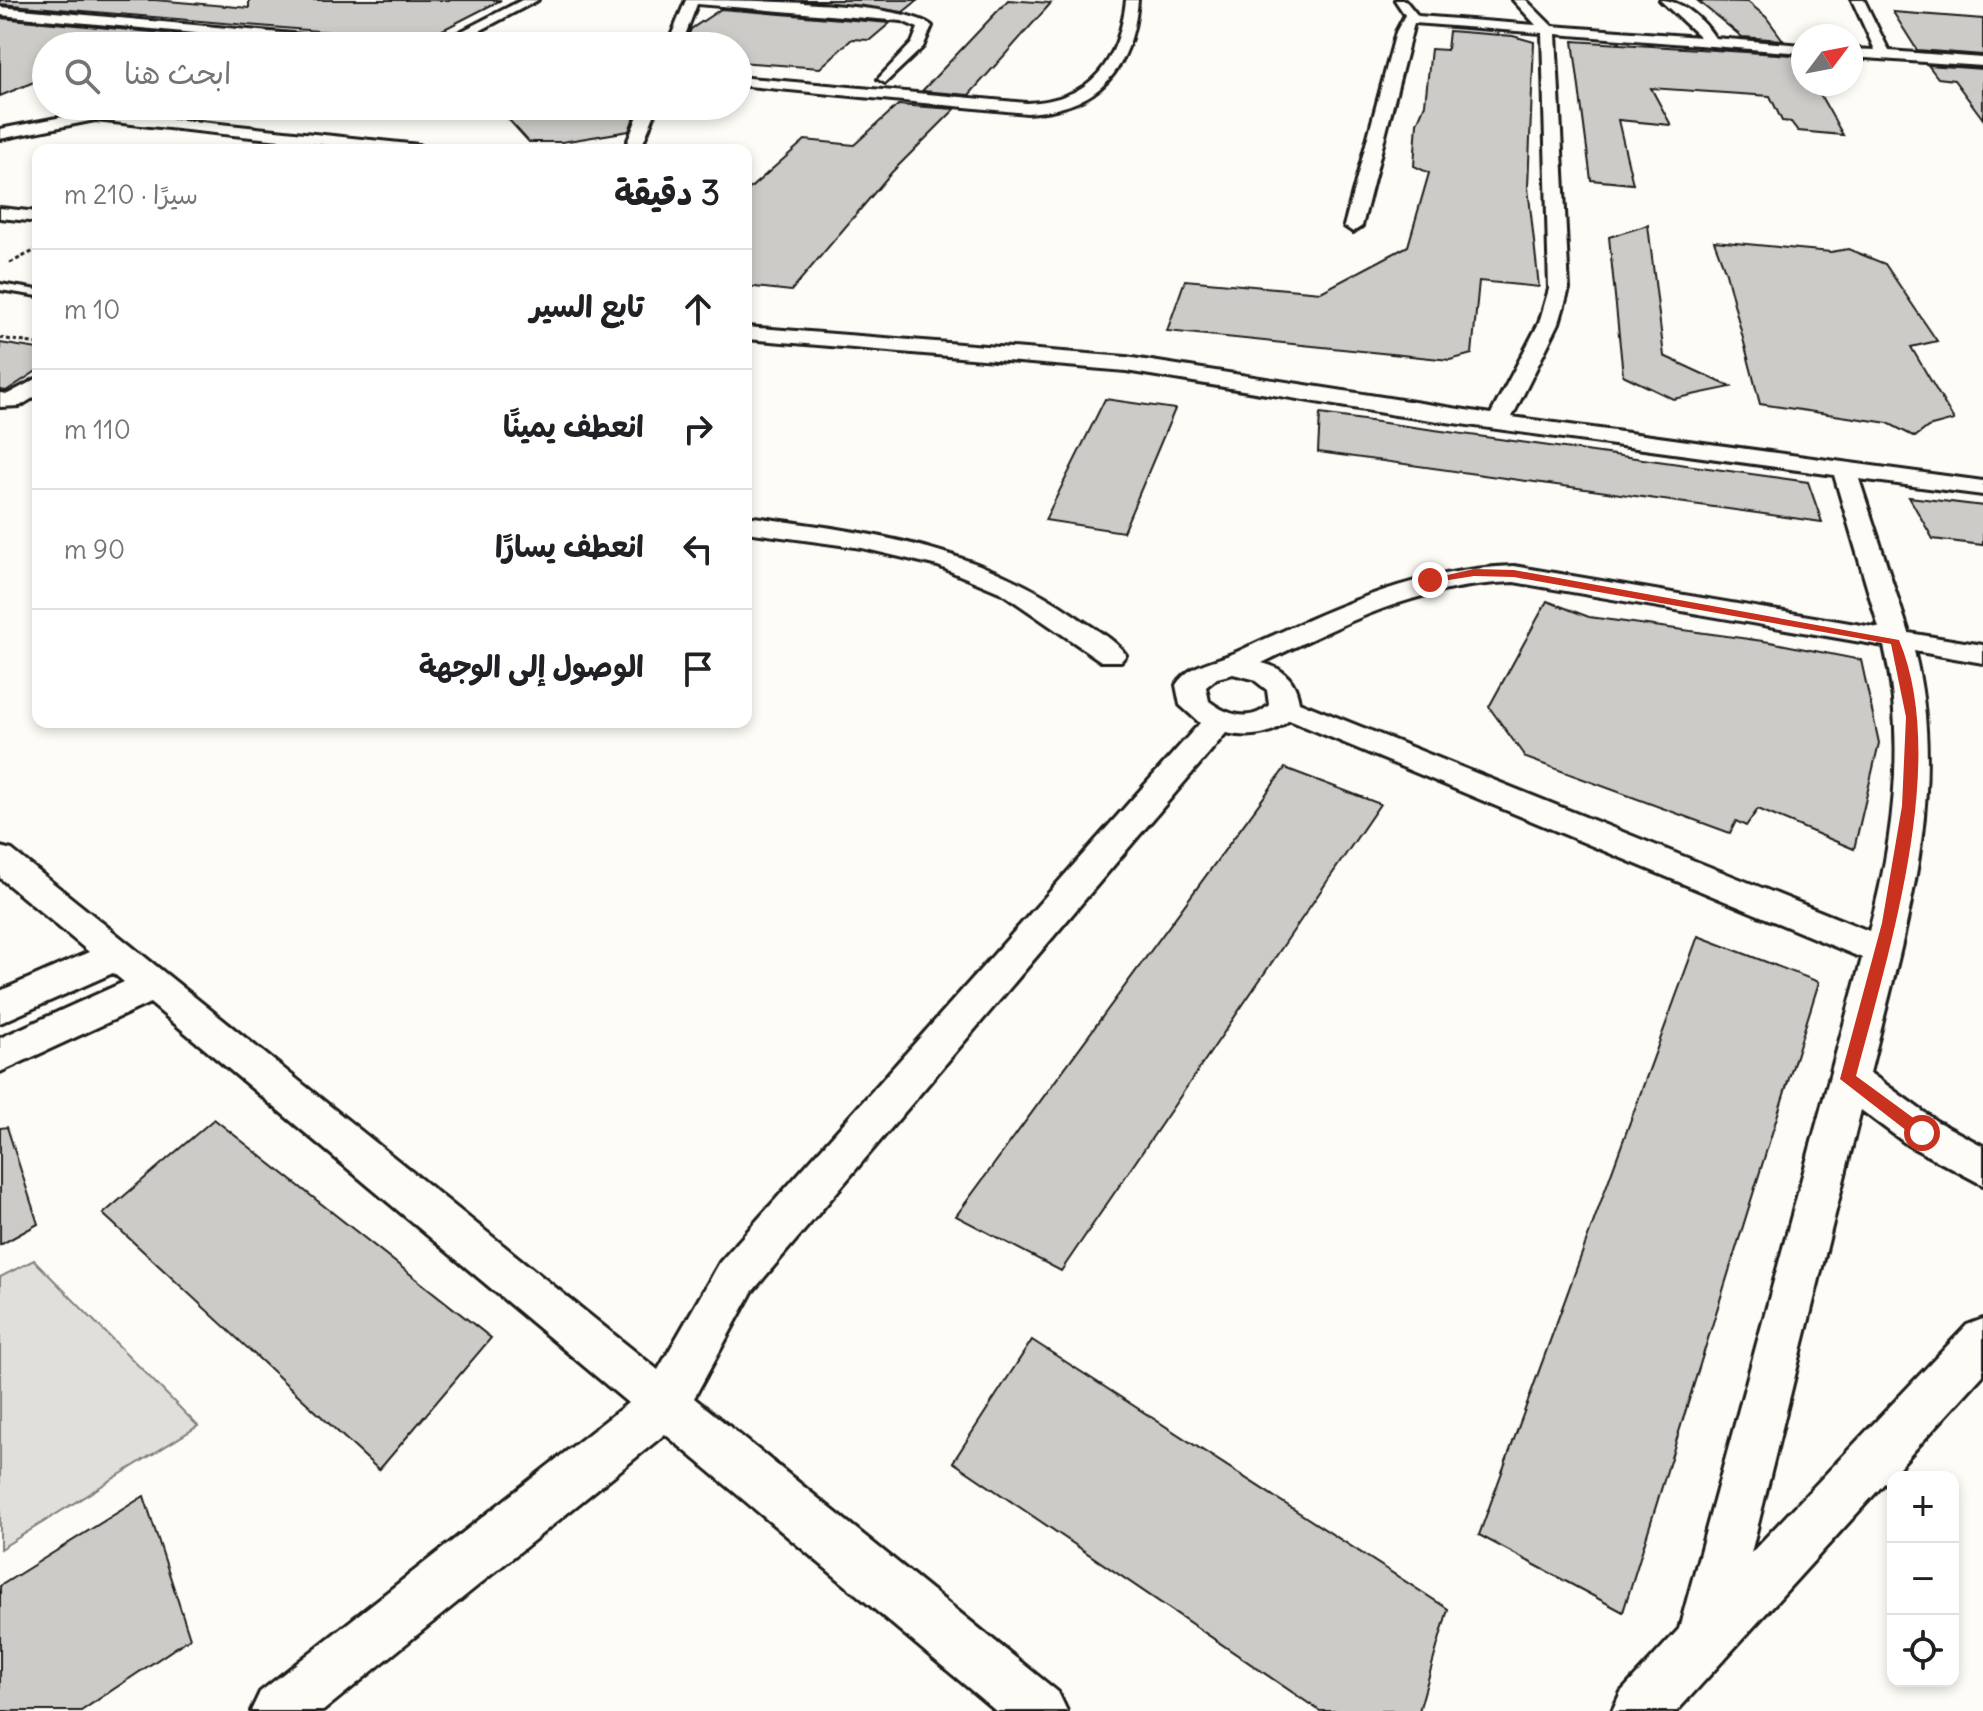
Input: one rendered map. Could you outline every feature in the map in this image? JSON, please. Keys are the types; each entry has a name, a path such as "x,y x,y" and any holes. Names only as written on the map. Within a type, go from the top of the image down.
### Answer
{"street":[{"path":"468,32 532,0"},
{"path":"679,32 692,0 905,17 919,21 925,26 918,44 885,79"},
{"path":"752,82 1027,108 1063,106 1075,101 1113,71 1132,28 1132,0"},
{"path":"1353,226 1410,19 1411,11 1396,0"},
{"path":"1498,422 1549,323 1559,289 1549,30 1519,0"},
{"path":"1666,0 1702,29 1710,42"},
{"path":"1858,0 1884,55"},
{"path":"0,11 227,32"},
{"path":"1410,19 1791,48"},
{"path":"1863,54 1983,62"},
{"path":"15,112 32,114"},
{"path":"0,134 72,120"},
{"path":"134,120 362,144"},
{"path":"634,144 644,120"},
{"path":"0,213 31,216"},
{"path":"0,221 31,216"},
{"path":"752,333 1126,364 1498,422 1983,488"},
{"path":"0,400 12,401 32,389"},
{"path":"1702,1644 1882,951 1909,806 1912,717 1896,642 1844,469"},
{"path":"752,525 894,547 975,570 1033,598 1111,655"},
{"path":"1233,665 1263,672 1274,679 1286,697 1284,707 1267,722 1252,726 1219,721 1195,705 1191,685 1207,671 1233,665 1388,594 1430,580 1474,572 1514,574 1896,642 1983,654"},
{"path":"1284,707 1882,951"},
{"path":"279,1711 665,1404 736,1277 1219,721"},
{"path":"0,859 1039,1711"},
{"path":"0,1008 117,955"},
{"path":"0,1056 153,985"},
{"path":"1848,1079 1922,1133 1983,1167"},
{"path":"1640,1711 1983,1341"}],"lane":[{"path":"0,287 32,292"}],"path":[{"path":"0,268 32,252"},
{"path":"0,338 32,343"}],"shaded area":[{"path":"34,1260 198,1426 0,1549 0,1277"}],"building":[{"path":"0,0 155,0 249,8 249,0 501,0 439,32 329,32 0,4"},
{"path":"802,0 918,0 903,12"},
{"path":"1008,0 1051,3 969,95 922,91"},
{"path":"1698,1 1748,2 1766,17 1783,40 1742,37"},
{"path":"721,9 890,23 870,40 852,39 820,68 752,63 752,32 690,32"},
{"path":"1893,12 1983,19 1983,55 1917,50"},
{"path":"0,18 152,32 32,32 32,83 0,96"},
{"path":"1449,31 1513,36 1534,42 1528,187 1539,287 1479,281 1472,354 1450,360 1167,331 1185,280 1321,292 1408,246 1429,173 1414,166 1417,123 1425,104 1431,49 1447,50"},
{"path":"1573,41 1791,55 1791,96 1821,96 1843,135 1798,131 1791,122 1782,121 1770,96 1651,88 1671,125 1618,120 1633,184 1591,180"},
{"path":"1928,65 1983,69 1983,119 1954,80 1938,78"},
{"path":"898,105 955,109 892,172 791,291 752,287 752,187 805,140 854,145"},
{"path":"509,120 633,120 629,131 562,142 529,142"},
{"path":"1648,225 1664,356 1731,387 1673,399 1623,375 1609,237"},
{"path":"1714,241 1831,252 1848,249 1885,264 1937,341 1911,347 1954,420 1928,427 1915,437 1888,423 1760,404 1726,273"},
{"path":"0,343 32,348 32,374 6,391 0,390"},
{"path":"1105,399 1175,409 1123,532 1045,520"},
{"path":"1320,414 1808,482 1822,522 1318,452"},
{"path":"1909,497 1983,506 1983,545 1933,539"},
{"path":"1547,601 1589,617 1770,642 1861,660 1879,743 1854,849 1758,809 1746,826 1736,821 1730,833 1526,758 1489,707"},
{"path":"1285,768 1380,804 1061,1271 956,1216"},
{"path":"1698,936 1819,982 1623,1612 1479,1535"},
{"path":"214,1119 491,1338 379,1470 103,1214"},
{"path":"7,1127 38,1224 0,1245 0,1128"},
{"path":"1032,1340 1448,1609 1419,1711 1320,1711 953,1462"},
{"path":"144,1496 190,1638 81,1711 0,1711 0,1586"}],"route":[{"path":"1430,580 1474,572 1514,574 1896,642 1912,717 1909,806 1889,923 1848,1079 1922,1133"}]}
